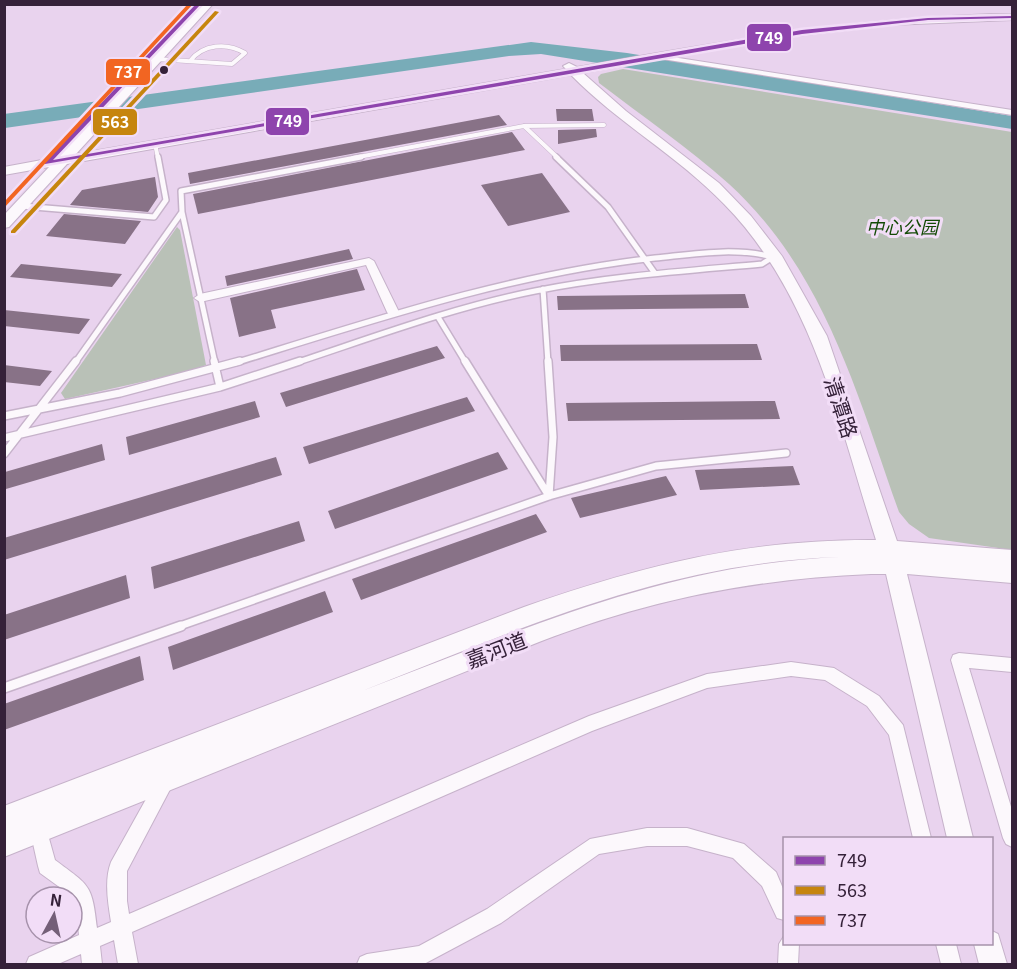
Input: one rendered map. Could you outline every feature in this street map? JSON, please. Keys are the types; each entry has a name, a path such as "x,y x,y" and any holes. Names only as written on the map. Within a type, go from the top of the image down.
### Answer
{"street":[{"path":"4,208 58,159 199,4"},
{"path":"119,93 208,4"},
{"path":"4,165 155,144 642,54 819,25 913,16 1012,15"},
{"path":"4,171 58,159 577,67 603,66 833,27 1012,15"},
{"path":"656,56 1012,113"},
{"name":"清潭路","path":"577,67 731,202 773,257 804,304 819,336 891,557 960,837"},
{"path":"4,224 22,206 58,159"},
{"path":"200,298 369,261 393,312"},
{"name":"嘉河道","path":"4,819 481,633 598,591 681,568 739,557 814,550 891,557 1012,574"},
{"name":"嘉河道","path":"4,844 543,631 638,598 712,581 792,568 891,557 1012,559"},
{"path":"1012,665 959,660 1012,838"},
{"path":"36,964 589,724 706,681 791,669 828,673 873,701 897,730 922,837"},
{"path":"128,964 117,901 118,869 167,778"},
{"path":"39,830 47,866 76,887 84,897 92,964"},
{"path":"367,964 419,960 494,916 596,845 647,837 687,837 738,850 769,879 783,909"},
{"path":"788,964 789,945"},
{"path":"946,945 951,964"},
{"path":"988,945 993,964"}],"lane":[{"path":"156,58 190,61 232,64 245,53 240,50 209,48 200,50 190,61"},
{"path":"220,387 182,212 180,191 524,126 604,125"},
{"path":"524,126 608,207 654,272"},
{"path":"22,206 154,217 166,200 155,144"},
{"path":"4,454 39,410 182,212"},
{"path":"4,416 216,369 393,312 542,273 645,258 719,252 758,252 773,257"},
{"path":"4,438 220,387 438,316 543,289 654,272 762,264 773,257"},
{"path":"543,289 553,438 549,496"},
{"path":"438,316 549,496"},
{"path":"4,688 549,496 656,466 786,453"}],"green space":[{"name":"中心公园","path":"623,69 1012,132 1012,550 929,538 909,524 899,512 868,423 834,337 814,295 790,256 762,219 729,184 682,145 599,83 598,77 601,74"},
{"path":"177,227 180,230 206,365 191,371 65,399 61,393"}],"shaded area":[{"path":"531,42 627,53 1012,116 1012,129 541,54 509,56 5,128 4,114"}],"building":[{"path":"556,109 592,109 594,121 557,121"},
{"path":"499,115 507,125 190,184 188,173"},
{"path":"596,129 597,137 558,144 558,130"},
{"path":"512,132 525,150 198,214 193,194"},
{"path":"542,173 570,212 508,226 481,185"},
{"path":"155,177 158,197 148,212 70,205 82,190"},
{"path":"64,214 141,221 125,244 46,236"},
{"path":"349,249 353,259 227,286 225,276"},
{"path":"21,264 122,274 112,287 10,277"},
{"path":"357,269 365,290 271,310 276,328 239,337 230,298"},
{"path":"745,294 749,308 558,310 557,296"},
{"path":"4,310 90,319 79,334 4,326"},
{"path":"757,344 762,360 561,361 560,345"},
{"path":"437,346 445,358 286,407 280,393"},
{"path":"4,365 52,371 40,386 4,382"},
{"path":"467,397 475,411 309,464 303,447"},
{"path":"255,401 260,417 129,455 126,437"},
{"path":"775,401 780,419 568,421 566,403"},
{"path":"102,444 105,460 6,489 5,472"},
{"path":"498,452 508,469 335,529 328,511"},
{"path":"276,457 282,475 4,560 4,538"},
{"path":"793,466 800,485 700,490 695,470"},
{"path":"666,476 677,495 580,518 571,498"},
{"path":"536,514 547,532 361,600 352,579"},
{"path":"299,521 305,541 154,589 151,567"},
{"path":"126,575 130,598 4,640 4,615"},
{"path":"325,591 333,612 173,670 168,647"},
{"path":"140,656 144,680 4,730 4,704"}],"transit line":[{"name":"737","path":"4,206 191,4"},
{"name":"749","path":"47,163 199,4"},
{"name":"563","path":"13,232 217,12"},
{"name":"749","path":"47,163 802,32 928,19 1012,17"}]}
